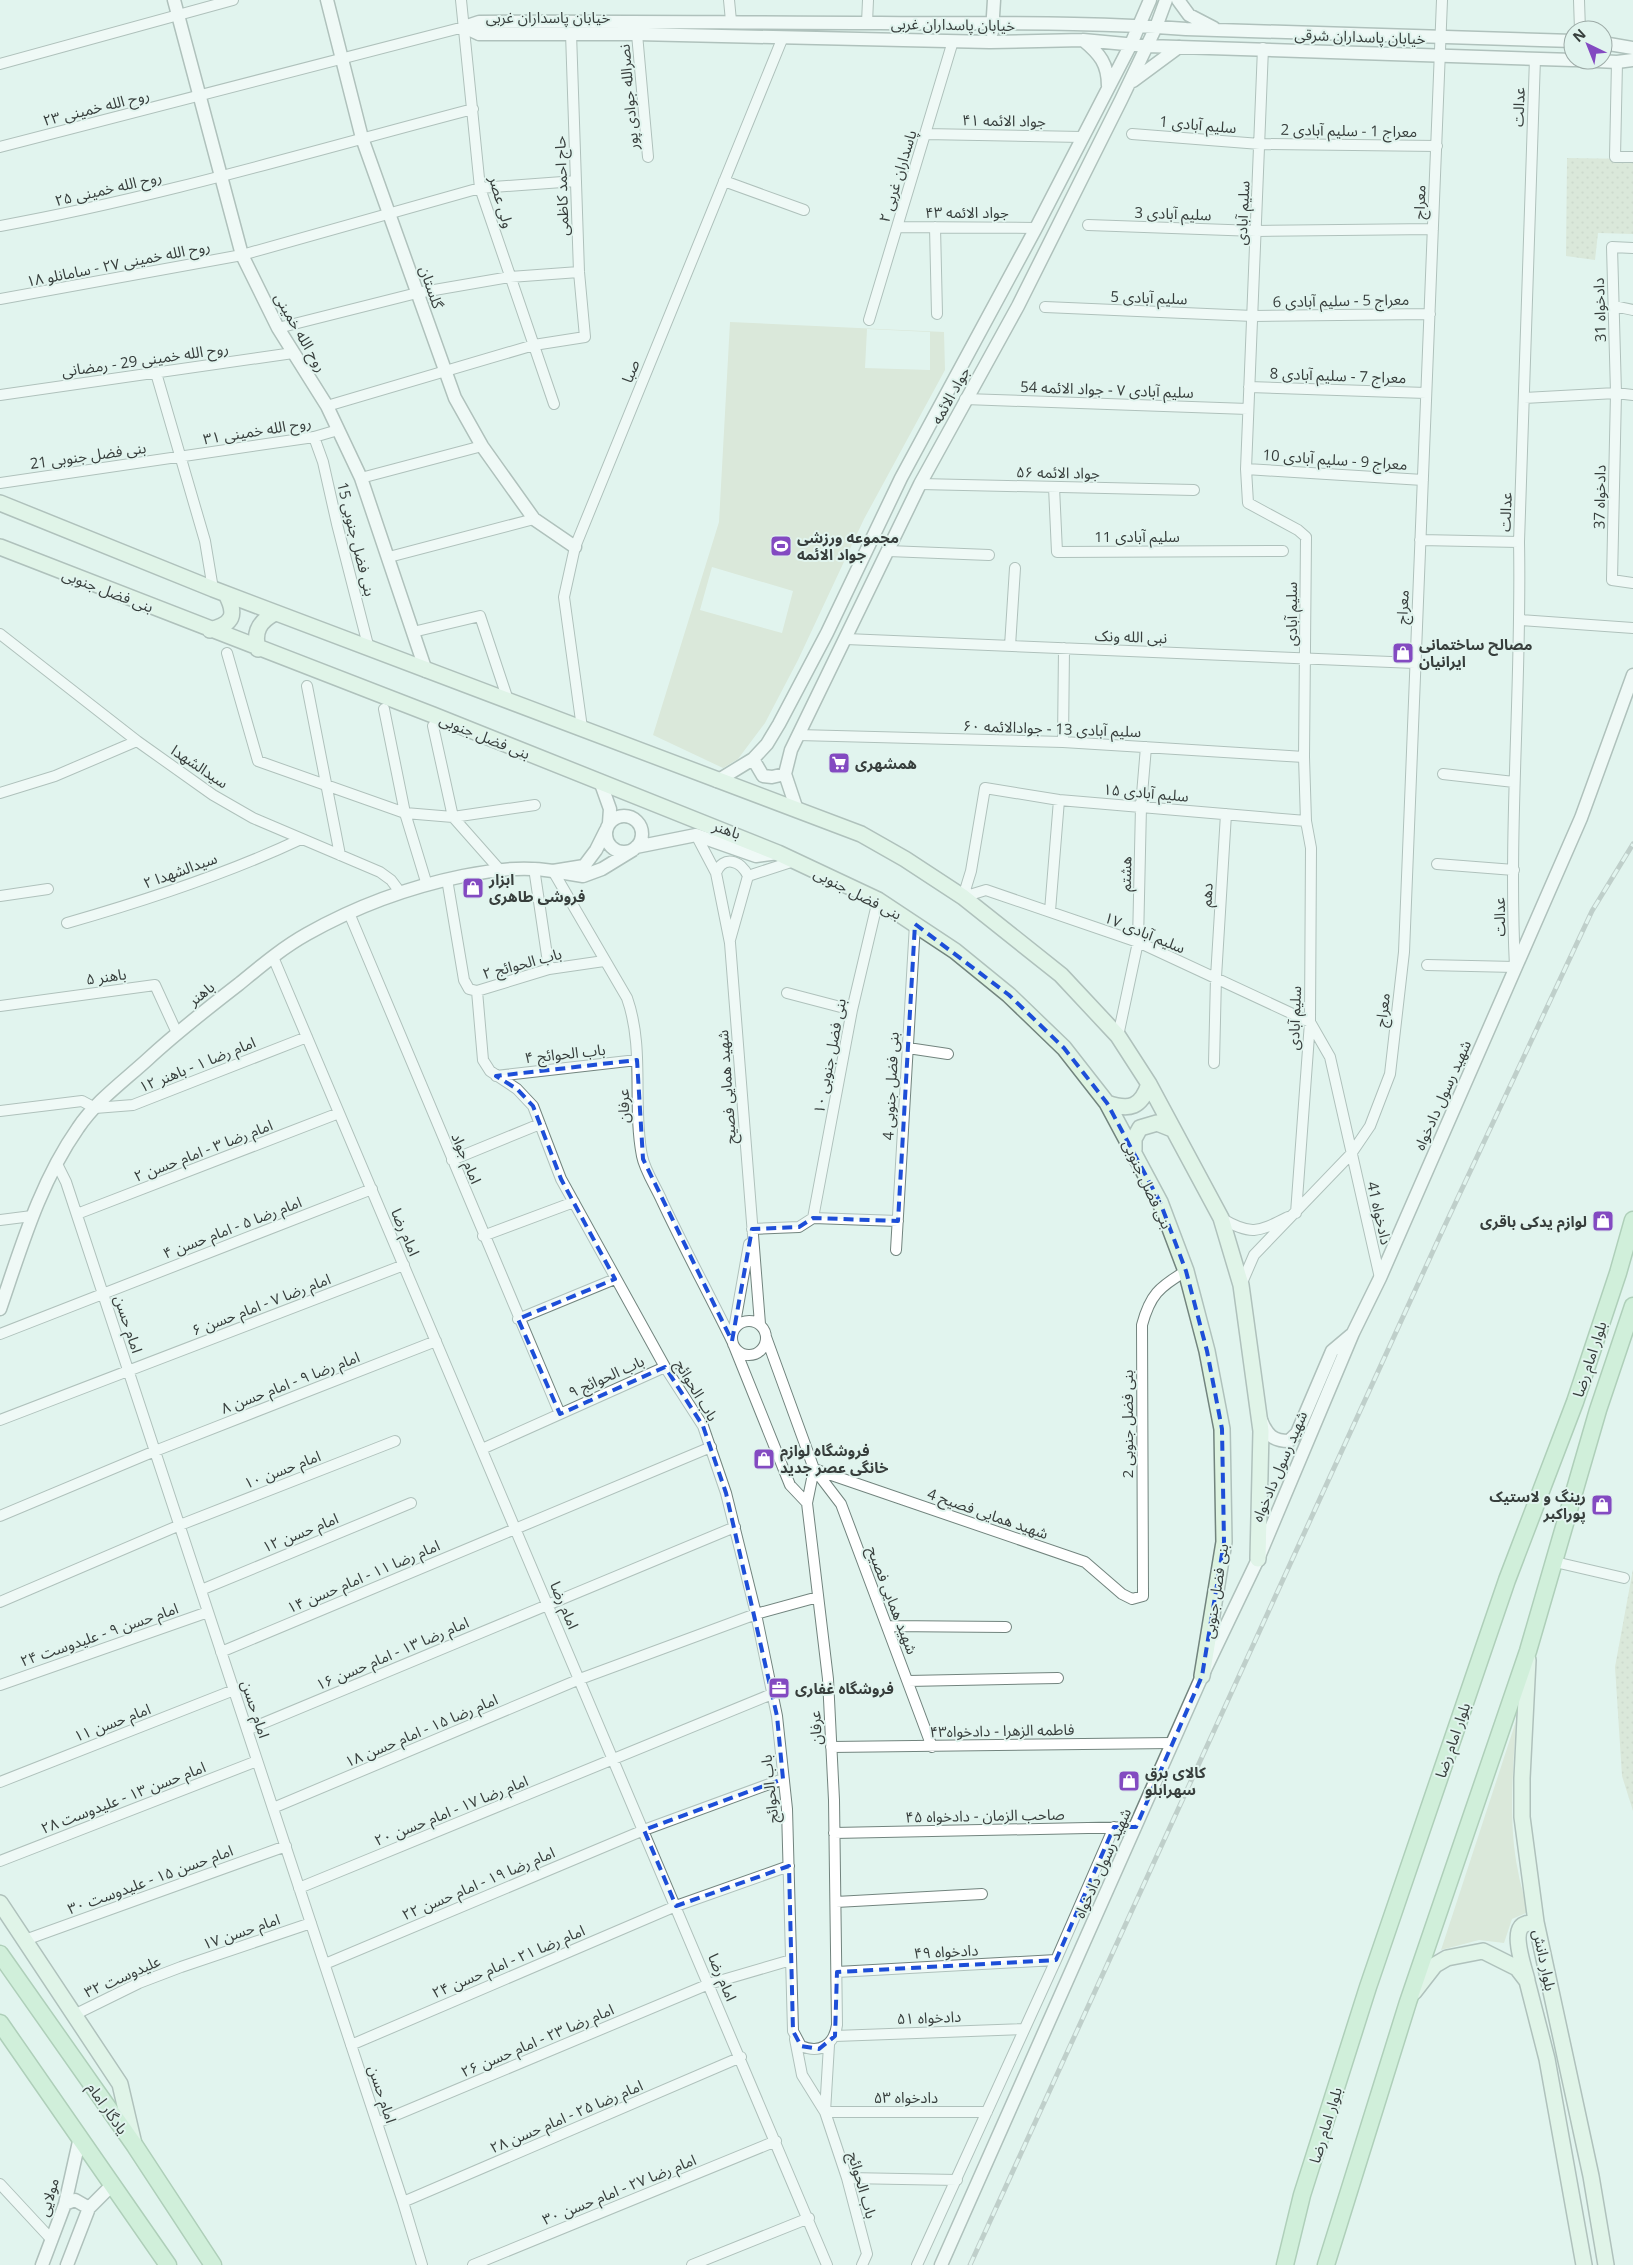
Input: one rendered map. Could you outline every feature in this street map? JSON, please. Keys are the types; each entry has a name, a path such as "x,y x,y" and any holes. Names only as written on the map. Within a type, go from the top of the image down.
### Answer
{"main road":[{"path":"0,502 219,592 861,834 905,859 963,897 1061,976 1118,1036 1149,1084 1221,1218 1241,1285 1261,1431 1258,1559"},
{"name":"بنی فضل جنوبی","path":"0,547 600,781 778,853 878,900 955,951 1009,995 1064,1048 1107,1103 1134,1150 1160,1202 1186,1271 1208,1351 1222,1429 1224,1542 1202,1676"},
{"path":"210,630 222,627 232,616 230,602 219,592"},
{"path":"258,649 256,634 259,625 275,613"},
{"path":"1107,1103 1126,1108 1134,1105 1146,1094 1149,1084"},
{"path":"1134,1150 1134,1139 1140,1128 1157,1123 1172,1128"},
{"name":"بلوار امام رضا","path":"1285,2265 1302,2195 1368,1987 1507,1580 1575,1402 1633,1220"},
{"name":"بلوار امام رضا","path":"1326,2265 1408,2002 1528,1651 1598,1410 1633,1306"},
{"name":"بلوار دانش","path":"1528,1651 1522,1817 1536,1922 1591,2176 1606,2265"},
{"path":"0,1903 76,2014 120,2084 134,2146"},
{"path":"1527,1981 1518,1943 1518,1933 1526,1923 1536,1922"},
{"name":"بلوار دانش","path":"1408,2002 1435,1966 1447,1958 1464,1953 1483,1951 1517,1968 1527,1981 1547,2059 1584,2265"},
{"name":"یادگار امام","path":"0,1954 134,2146 213,2265"},
{"path":"0,2023 80,2137 111,2186 168,2265"}],"street":[{"name":"روح الله خمینی","path":"174,0 242,255 278,328 326,406 361,478 426,671"},
{"path":"0,64 233,0"},
{"name":"گلستان","path":"327,0 362,138 455,398 482,446 534,519 575,547"},
{"name":"ولی عصر","path":"461,0 480,188 554,404"},
{"path":"729,0 731,21"},
{"path":"867,23 868,0"},
{"path":"990,42 994,0"},
{"name":"جواد الائمه","path":"717,781 753,759 767,744 779,724 827,632 901,478 1036,228 1131,44 1150,0"},
{"name":"جواد الائمه","path":"785,774 786,764 798,735 920,484 1018,306 1147,46 1166,0"},
{"path":"1178,0 1189,16 1223,31"},
{"name":"معراج","path":"1241,1285 1254,1256 1351,1154 1370,1126 1390,1074 1404,952 1414,663 1442,0"},
{"path":"1579,0 1580,20"},
{"name":"خیابان پاسداران غربی","path":"464,27 480,22 731,21 1156,27"},
{"name":"روح الله خمینی ۲۳","path":"0,147 464,27"},
{"name":"خیابان پاسداران غربی","path":"464,27 479,34 637,34 990,42 1083,40 1147,46"},
{"name":"خیابان پاسداران شرقی","path":"1156,27 1223,31 1563,41"},
{"name":"حاج احمد کاظمی","path":"534,345 585,337 579,272 571,33"},
{"name":"نصرالله جوادی پور","path":"637,34 648,157"},
{"name":"صبا","path":"582,728 564,597 575,547 784,37"},
{"path":"1083,40 1098,52 1105,63 1108,72 1108,88"},
{"name":"پاسداران غربی ۲","path":"869,320 953,41"},
{"path":"1613,45 1633,48"},
{"name":"خیابان پاسداران شرقی","path":"1147,46 1263,48 1563,59"},
{"path":"1127,86 1179,47"},
{"name":"سلیم آبادی","path":"1263,48 1248,408 1246,469 1248,503 1298,530 1306,537 1304,757 1306,822 1311,848 1310,1022 1296,1213"},
{"name":"عدالت","path":"1515,967 1514,782 1520,620 1519,542 1534,58"},
{"name":"خیابان پاسداران شرقی","path":"1613,62 1633,60"},
{"path":"1617,62 1615,156 1633,157"},
{"name":"روح الله خمینی ۲۵","path":"0,226 62,215 221,176 473,109"},
{"name":"جواد الائمه ۴۱","path":"925,134 1082,137"},
{"name":"سلیم آبادی 1","path":"1132,134 1260,144"},
{"name":"معراج 1 - سلیم آبادی 2","path":"1260,144 1437,146"},
{"name":"روح الله خمینی ۲۷ - سامانلو ۱۸","path":"0,300 242,255 390,215 480,188 576,181"},
{"path":"724,181 804,210"},
{"name":"سلیم آبادی 3","path":"1088,225 1256,231 1433,229"},
{"name":"جواد الائمه ۴۳","path":"897,227 1036,228"},
{"path":"935,227 936,314"},
{"name":"دادخواه 31","path":"1616,393 1612,247 1633,248"},
{"path":"278,328 416,293 510,277 579,272"},
{"path":"1614,306 1633,310"},
{"name":"سلیم آبادی 5","path":"1045,307 1253,316"},
{"name":"معراج 5 - سلیم آبادی 6","path":"1253,316 1430,314"},
{"path":"326,406 534,345"},
{"name":"روح الله خمینی 29 - رمضانی","path":"0,395 293,353"},
{"path":"156,373 219,592"},
{"name":"معراج 7 - سلیم آبادی 8","path":"1250,387 1426,393"},
{"path":"1524,398 1616,393 1633,395"},
{"name":"دادخواه 37","path":"1616,393 1612,580 1633,583"},
{"name":"سلیم آبادی ۷ - جواد الائمه 54","path":"966,399 1248,408"},
{"name":"روح الله خمینی ۳۱","path":"181,457 314,437 338,430"},
{"name":"بنی فضل جنوبی 15","path":"314,437 323,462 369,649"},
{"path":"361,478 482,446"},
{"name":"بنی فضل جنوبی 21","path":"0,483 181,457"},
{"name":"معراج 9 - سلیم آبادی 10","path":"1246,469 1423,480"},
{"name":"جواد الائمه ۵۶","path":"920,484 1194,490"},
{"name":"سلیم آبادی 11","path":"1054,487 1057,552 1283,551"},
{"path":"389,557 534,519"},
{"path":"1420,540 1519,542"},
{"path":"888,551 989,555"},
{"path":"1010,646 1015,568"},
{"path":"414,632 480,616 508,700"},
{"path":"1520,620 1633,628"},
{"name":"سیدالشهدا","path":"0,634 137,741 213,795 254,818 380,872 391,880 400,892"},
{"name":"نبی الله ونک","path":"846,639 1414,663"},
{"path":"1063,742 1064,648"},
{"path":"227,653 258,761 405,813 452,817 536,805"},
{"name":"شهید رسول دادخواه","path":"941,2265 1202,1676 1258,1559 1353,1333 1380,1278 1581,818 1633,675"},
{"path":"307,686 328,785 340,855"},
{"path":"384,709 405,813 427,885"},
{"path":"433,726 452,817 499,869"},
{"name":"سلیم آبادی 13 - جوادالائمه ۶۰","path":"798,735 1063,742 1304,757"},
{"path":"0,793 55,776 137,741"},
{"name":"هشتم","path":"1118,1036 1138,942 1141,806 1146,747"},
{"path":"753,759 763,776 772,777 785,774 797,810"},
{"path":"1443,774 1514,782"},
{"path":"600,781 610,809 608,827 608,844 620,852 635,849 642,836 638,823 627,816 614,818 608,827"},
{"name":"سلیم آبادی ۱۵","path":"963,897 971,871 985,788 1059,800 1306,822"},
{"path":"1050,911 1059,800"},
{"name":"دهم","path":"1214,1063 1216,977 1226,814"},
{"name":"باهنر","path":"553,871 584,866 596,850 608,827"},
{"name":"باهنر","path":"0,1310 32,1216 78,1128 95,1108 177,1033 273,956 306,934 400,892 427,885 499,869 534,868 583,876 602,869 635,849 696,835 756,856 778,853"},
{"name":"شهید همایی فصیح","path":"696,835 716,873 730,944 760,1324"},
{"name":"سیدالشهدا ۲","path":"67,923 110,911 184,885 301,839"},
{"path":"716,873 719,866 724,862 730,861 742,866 748,876 794,861"},
{"path":"1437,864 1514,870"},
{"path":"534,868 549,969"},
{"name":"عرفان","path":"553,871 626,998 632,1014 637,1060 638,1129 643,1159 672,1222 733,1343 790,1485 807,1503 828,1679 836,1902 837,1972 835,2036"},
{"name":"شهید همایی فصیح","path":"730,944 748,876"},
{"path":"447,880 464,980 469,988 477,991"},
{"path":"0,896 48,888"},
{"name":"سلیم آبادی ۱۷","path":"963,897 986,890 1138,942 1310,1022"},
{"name":"بنی فضل جنوبی ۱۰","path":"814,1218 852,1010 878,900"},
{"name":"امام جواد","path":"349,914 518,1319 560,1414"},
{"name":"بنی فضل جنوبی 4","path":"896,1250 915,924"},
{"name":"امام رضا","path":"273,956 741,2057 827,2265"},
{"name":"باب الحوائج ۲","path":"477,991 549,969 604,961"},
{"path":"1427,965 1515,967"},
{"name":"باهنر ۵","path":"5,1006 155,985 177,1033"},
{"name":"باب الحوائج","path":"477,991 483,1060 490,1071 517,1089 533,1106 561,1179 615,1279 703,1426 726,1493 756,1614 777,1716 788,1810 793,2031 802,2075 825,2112 847,2178 870,2265"},
{"path":"787,993 852,1010"},
{"name":"دادخواه 41","path":"1310,1022 1330,1057 1380,1278"},
{"name":"امام رضا ۱ - باهنر ۱۲","path":"0,1111 82,1102 95,1108 133,1105 307,1036"},
{"path":"908,1048 948,1054"},
{"name":"باب الحوائج ۴","path":"496,1076 637,1060"},
{"name":"امام رضا ۳ - امام حسن ۲","path":"77,1214 339,1113"},
{"path":"452,1160 540,1124"},
{"name":"امام حسن","path":"58,1164 77,1214 180,1525 403,2202 422,2265"},
{"name":"امام رضا ۵ - امام حسن ۴","path":"0,1334 372,1189"},
{"path":"484,1236 574,1202"},
{"name":"معراج","path":"1221,1218 1240,1229 1263,1230 1296,1213"},
{"path":"0,1220 32,1216"},
{"path":"752,1229 799,1227 814,1218 898,1221"},
{"name":"شهید همایی فصیح","path":"734,1329 752,1229"},
{"name":"امام رضا ۷ - امام حسن ۶","path":"0,1420 404,1265"},
{"name":"بنی فضل جنوبی 2","path":"1143,1596 1142,1326 1147,1308 1153,1296 1166,1283 1186,1271"},
{"path":"518,1319 615,1279"},
{"path":"766,1337 764,1346 751,1355 742,1353 733,1343 734,1329 738,1324 749,1320 760,1324 766,1337 814,1469 807,1503"},
{"path":"1259,1414 1266,1433 1277,1441 1289,1441 1297,1433 1332,1350 1353,1333"},
{"name":"امام رضا ۹ - امام حسن ۸","path":"0,1516 155,1451 436,1341"},
{"name":"باب الحوائج ۹","path":"482,1449 666,1367"},
{"name":"امام حسن ۱۰","path":"0,1602 180,1525 394,1441"},
{"name":"امام رضا ۱۱ - امام حسن ۱۴","path":"221,1652 710,1447"},
{"name":"شهید همایی فصیح","path":"814,1469 841,1504 932,1747"},
{"name":"شهید همایی فصیح 4","path":"814,1469 1085,1562 1122,1594 1132,1599 1143,1596"},
{"name":"امام حسن ۱۲","path":"201,1590 411,1503"},
{"name":"امام رضا ۱۳ - امام حسن ۱۶","path":"247,1730 735,1527"},
{"path":"1555,1562 1624,1578"},
{"name":"امام رضا ۱۵ - امام حسن ۱۸","path":"273,1808 580,1679 756,1614 818,1597"},
{"name":"امام حسن ۹ - علیدوست ۲۴","path":"0,1685 208,1612"},
{"path":"887,1626 1006,1627"},
{"path":"908,1681 1058,1678"},
{"name":"امام حسن ۱۱","path":"0,1782 234,1690"},
{"name":"امام رضا ۱۷ - امام حسن ۲۰","path":"300,1888 772,1694"},
{"name":"فاطمه الزهرا - دادخواه۴۳","path":"831,1746 932,1747 1173,1743"},
{"name":"امام حسن ۱۳ - علیدوست ۲۸","path":"0,1861 257,1761"},
{"name":"امام رضا ۱۹ - امام حسن ۲۲","path":"325,1964 644,1830 784,1779"},
{"path":"917,2265 988,2112 1023,2029 1056,1960 1114,1827"},
{"name":"صاحب الزمان - دادخواه ۴۵","path":"834,1833 1136,1827"},
{"name":"امام حسن ۱۵ - علیدوست ۳۰","path":"25,1940 286,1846"},
{"name":"امام رضا ۲۱ - امام حسن ۲۴","path":"351,2044 676,1906 789,1866"},
{"path":"836,1902 982,1894"},
{"name":"امام حسن ۱۷","path":"181,1967 311,1923"},
{"name":"امام رضا ۲۳ - امام حسن ۲۶","path":"377,2123 709,1984 791,1960"},
{"name":"دادخواه ۴۹","path":"837,1972 1056,1960"},
{"name":"علیدوست ۳۲","path":"76,2014 139,1983 181,1967"},
{"name":"دادخواه ۵۱","path":"835,2036 1023,2029"},
{"path":"793,2031 800,2046 810,2050 829,2045"},
{"path":"825,2112 829,2045 835,2036"},
{"name":"امام رضا ۲۵ - امام حسن ۲۸","path":"403,2202 741,2057"},
{"name":"دادخواه ۵۳","path":"825,2112 988,2112"},
{"name":"مولایی","path":"42,2265 65,2204 80,2137"},
{"name":"امام رضا ۲۷ - امام حسن ۳۰","path":"473,2265 776,2142"},
{"path":"847,2178 957,2180"},
{"path":"0,2185 52,2240"},
{"path":"67,2265 89,2208 111,2186"},
{"path":"65,2204 75,2200 89,2208"},
{"path":"692,2265 809,2218"},
{"path":"862,2265 867,2254"}],"highlighted area":[{"path":"915,924 1009,995 1064,1048 1107,1103 1160,1202 1186,1271 1207,1351 1222,1429 1224,1542 1202,1676 1136,1827 1114,1827 1056,1960 837,1972 835,2036 819,2049 801,2046 793,2031 789,1866 676,1906 644,1830 783,1779 777,1716 726,1493 703,1426 665,1367 560,1414 518,1319 615,1279 561,1179 533,1106 517,1089 496,1076 637,1060 643,1159 732,1341 752,1229 799,1227 813,1218 898,1221"}],"green space":[{"path":"1567,158 1633,159 1633,234 1598,233 1595,260 1566,256"},
{"path":"730,322 944,332 945,370 864,519 798,660 765,723 738,759 723,768 653,735 719,522","holes":["867,329 930,332 930,370 865,368","712,567 793,591 782,633 700,610"]},
{"path":"1633,1569 1633,1811 1622,1776 1615,1667"},
{"path":"1516,1721 1512,1796 1513,1834 1519,1876 1528,1912 1512,1919 1504,1943 1479,1940 1441,1950"}],"railway":[{"path":"970,2265 1439,1238 1592,911 1633,844"}],"place":[{"name":"مجموعه ورزشی جواد الائمه","path":"781,546"},
{"name":"مصالح ساختمانی ایرانیان","path":"1403,653"},
{"name":"همشهری","path":"839,763"},
{"name":"ابزار فروشی طاهری","path":"473,888"},
{"name":"لوازم یدکی باقری","path":"1603,1221"},
{"name":"فروشگاه لوازم خانگی عصر جدید","path":"764,1459"},
{"name":"رینگ و لاستیک پوراکبر","path":"1602,1505"},
{"name":"فروشگاه غفاری","path":"779,1688"},
{"name":"کالای برق سهرابلو","path":"1129,1781"}]}
